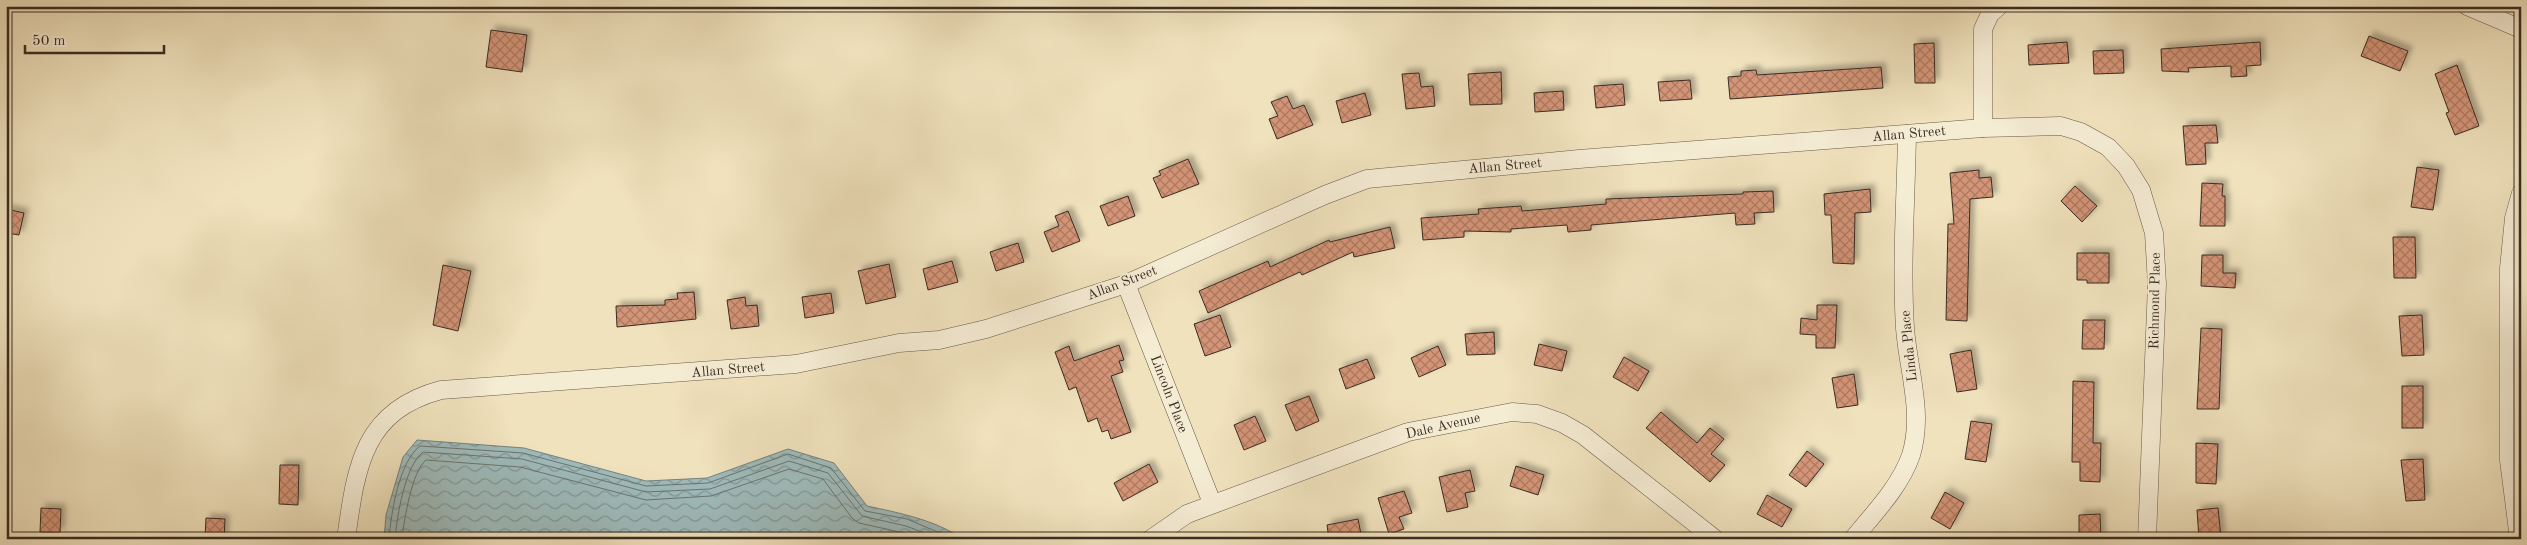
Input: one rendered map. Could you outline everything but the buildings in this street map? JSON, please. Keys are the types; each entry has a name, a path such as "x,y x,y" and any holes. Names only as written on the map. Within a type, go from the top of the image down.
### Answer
{"street":[{"path":"2467,6 2521,29"},
{"path":"1983,128 1983,29 1994,10"},
{"name":"Richmond Place","path":"1983,128 2061,126 2081,132 2108,147 2126,166 2141,190 2154,233 2158,284 2147,539"},
{"name":"Allan Street","path":"346,539 352,494 362,456 375,430 395,410 420,396 441,390 796,364 899,344 939,340 986,329 1126,284 1324,195 1367,179 1579,159 1983,128"},
{"name":"Linda Place","path":"1853,539 1902,477 1911,454 1916,427 1914,391 1905,328 1907,134"},
{"path":"2519,539 2509,460 2509,268 2514,218 2521,193"},
{"name":"Lincoln Place","path":"1126,284 1212,503"},
{"name":"Dale Avenue","path":"1151,539 1187,514 1212,503 1408,432 1512,412 1537,414 1583,435 1715,539"}],"water":[{"path":"417,440 524,448 646,481 707,478 788,449 834,463 867,506 929,522 963,539 384,539 386,515 403,457"}]}
